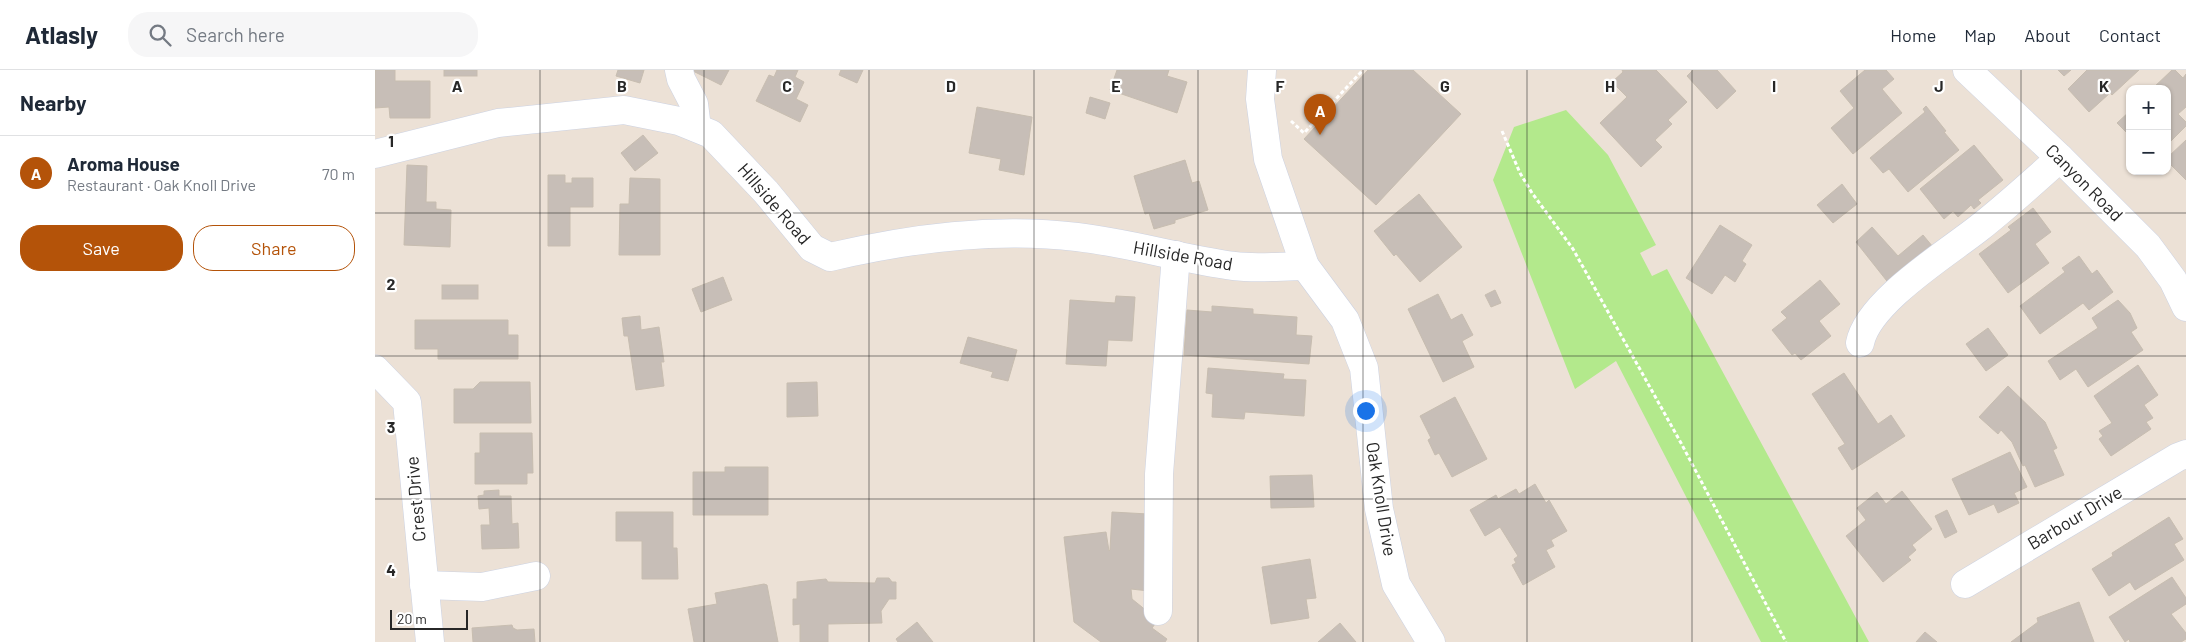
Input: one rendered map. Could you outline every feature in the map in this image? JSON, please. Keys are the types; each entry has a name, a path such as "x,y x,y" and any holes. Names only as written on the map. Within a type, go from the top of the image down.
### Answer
{"street":[{"path":"679,70 681,79 694,104 697,128"},
{"name":"Oak Knoll Drive","path":"1262,70 1260,99 1268,159 1305,266 1345,320 1364,368 1379,509 1395,584 1431,642"},
{"name":"Canyon Road","path":"1967,70 2060,158 2148,246 2173,280 2186,307"},
{"name":"Hillside Road","path":"375,154 498,123 624,110 679,121 711,134 760,185 812,248 830,258 883,245 939,237 1008,233 1077,237 1235,266 1305,266"},
{"path":"1860,344 1862,333 1885,303 1980,227 2060,158"},
{"path":"1158,611 1159,474 1176,255"},
{"name":"Crest Drive","path":"375,369 407,402 430,642"},
{"name":"Barbour Drive","path":"1965,584 2186,454"},
{"path":"424,585 482,587 536,576"}],"path":[{"path":"1287,117 1304,133 1363,70"},
{"path":"1502,131 1520,173 1578,258 1681,443 1786,642"}],"green space":[{"path":"1566,110 1608,155 1656,245 1640,253 1652,276 1667,269 1869,642 1761,642 1616,361 1575,389 1493,180 1514,127"}],"building":[{"path":"375,70 395,70 395,81 430,81 430,118 390,118 389,107 375,108"},
{"path":"444,70 477,70 477,76 444,76"},
{"path":"618,70 644,70 640,83 616,76"},
{"path":"691,70 729,70 721,85"},
{"path":"777,70 798,70 795,77 804,82 796,99 808,105 800,122 756,101 769,75 774,77"},
{"path":"841,70 863,70 857,83 839,75"},
{"path":"1117,70 1169,70 1167,76 1187,82 1177,113 1110,90"},
{"path":"1368,70 1413,70 1461,114 1376,205 1304,139"},
{"path":"1622,70 1656,70 1687,102 1668,120 1672,124 1655,140 1662,147 1641,167 1600,123 1627,97 1612,82 1623,72"},
{"path":"1693,70 1717,70 1736,91 1717,109 1687,76"},
{"path":"1865,70 1886,70 1894,79 1882,89 1902,113 1853,154 1831,128 1854,108 1840,91"},
{"path":"2058,70 2071,70 2064,76"},
{"path":"2087,70 2139,70 2112,95 2110,93 2089,112 2068,89"},
{"path":"2172,70 2175,70 2183,78 2186,74 2186,107 2178,114 2186,122 2186,126 2171,141 2171,85 2156,85"},
{"path":"1090,97 1110,103 1105,119 1086,113"},
{"path":"1926,106 1959,150 1908,192 1889,169 1883,173 1870,158 1925,112 1923,109"},
{"path":"977,107 1032,117 1024,175 999,170 1001,159 969,153"},
{"path":"2126,115 2126,132 2117,123"},
{"path":"643,135 658,153 635,171 621,153"},
{"path":"2186,140 2186,180 2171,165 2171,154"},
{"path":"1974,145 2003,180 1978,200 1981,203 1974,209 1971,205 1958,217 1953,211 1944,219 1920,189"},
{"path":"1185,160 1192,183 1199,181 1208,210 1175,220 1175,223 1154,229 1149,213 1145,214 1134,176"},
{"path":"407,165 427,166 426,202 436,202 436,209 451,210 450,247 404,245"},
{"path":"548,175 565,175 565,183 572,183 572,178 593,178 593,207 570,207 570,246 548,246"},
{"path":"630,178 660,179 660,255 619,255 620,204 629,204"},
{"path":"1842,184 1857,204 1833,223 1817,205"},
{"path":"1419,194 1462,247 1420,282 1396,254 1394,256 1374,231"},
{"path":"2033,208 2051,232 2035,244 2049,263 2008,293 1979,254 2011,230 2008,227"},
{"path":"1720,225 1752,245 1742,261 1746,264 1735,282 1725,275 1712,294 1686,278"},
{"path":"1872,227 1898,256 1923,235 1938,253 1894,290 1856,242"},
{"path":"2079,256 2092,274 2097,270 2113,292 2089,310 2083,303 2040,334 2020,306 2065,272 2062,268"},
{"path":"723,277 732,300 701,312 692,289"},
{"path":"1820,280 1840,304 1819,321 1831,336 1801,360 1795,353 1792,355 1772,330 1787,318 1781,312"},
{"path":"442,285 478,285 478,299 442,299"},
{"path":"1495,290 1501,303 1491,307 1485,295"},
{"path":"1438,294 1451,320 1462,314 1473,335 1462,341 1474,367 1443,382 1408,309"},
{"path":"1116,296 1135,297 1132,341 1108,340 1106,366 1066,364 1070,300 1115,303"},
{"path":"2118,300 2130,313 2137,328 2131,332 2143,350 2088,387 2076,369 2060,380 2048,361 2098,328 2092,318"},
{"path":"1212,306 1253,309 1253,314 1297,317 1296,335 1312,336 1309,364 1184,355 1187,310 1212,312"},
{"path":"640,316 641,330 659,327 664,362 661,362 664,386 636,390 628,336 624,336 622,318"},
{"path":"415,320 508,320 508,335 518,335 518,359 438,359 438,349 415,349"},
{"path":"1988,328 2008,355 1986,371 1966,344"},
{"path":"968,337 1017,350 1008,381 991,377 993,372 960,363"},
{"path":"2138,365 2158,395 2144,405 2153,418 2146,422 2151,429 2111,456 2099,439 2103,436 2099,431 2112,423 2094,396"},
{"path":"1208,368 1284,374 1283,379 1306,380 1304,416 1245,412 1244,419 1212,417 1213,394 1206,393"},
{"path":"1844,373 1878,424 1891,415 1905,436 1852,470 1838,448 1845,444 1812,394"},
{"path":"480,382 530,382 531,423 454,423 454,389 473,389"},
{"path":"817,382 818,416 787,417 787,383"},
{"path":"2008,386 2045,422 2057,448 2053,450 2064,475 2035,487 2012,442 2001,430 1998,434 1979,417"},
{"path":"1455,397 1487,459 1452,477 1439,453 1435,455 1428,440 1431,438 1420,416"},
{"path":"480,433 532,433 533,473 527,473 527,484 475,484 475,453 480,453"},
{"path":"2010,452 2027,487 2014,493 2019,503 1998,513 1994,504 1969,515 1952,479"},
{"path":"725,467 768,467 768,515 693,515 693,472 725,472"},
{"path":"1312,475 1314,507 1271,508 1270,476"},
{"path":"1535,484 1546,503 1549,500 1567,531 1551,540 1554,546 1546,550 1555,567 1523,585 1512,565 1516,563 1514,559 1518,556 1500,527 1485,536 1470,510 1496,495 1498,499 1516,489 1519,494"},
{"path":"499,490 499,496 511,496 512,524 518,523 519,548 482,549 481,525 490,525 489,508 479,509 478,496 484,495 484,491"},
{"path":"1902,491 1932,529 1912,545 1916,550 1908,557 1911,560 1883,582 1846,536 1866,520 1857,508 1877,492 1886,504"},
{"path":"1947,510 1957,532 1945,538 1935,516"},
{"path":"616,512 673,512 673,548 677,548 678,579 642,579 642,541 616,541"},
{"path":"1112,512 1148,514 1149,591 1131,589 1132,599 1158,620 1152,628 1167,639 1165,642 1101,642 1074,622 1064,537 1106,532 1109,551"},
{"path":"2169,517 2183,539 2174,544 2184,560 2135,590 2130,582 2109,596 2092,569 2113,556 2112,553"},
{"path":"1310,559 1316,598 1306,599 1309,618 1271,624 1262,567"},
{"path":"2172,577 2186,598 2186,604 2171,614 2186,633 2186,639 2181,642 2130,642 2129,639 2125,642 2109,617"},
{"path":"877,578 889,578 892,582 896,582 896,599 889,599 881,611 882,623 828,624 828,642 800,642 800,624 793,625 793,599 797,599 797,582 826,579 828,582 875,583"},
{"path":"767,585 778,642 694,642 688,609 717,604 715,593"},
{"path":"2079,602 2094,642 2011,642 2038,622 2037,618"},
{"path":"917,622 933,642 898,642 896,639"},
{"path":"1340,623 1356,642 1318,642"},
{"path":"512,625 517,630 534,629 535,642 473,642 472,628"},
{"path":"1925,632 1937,642 1916,642"}],"place":[{"name":"Aroma House","path":"1320,135"}]}
